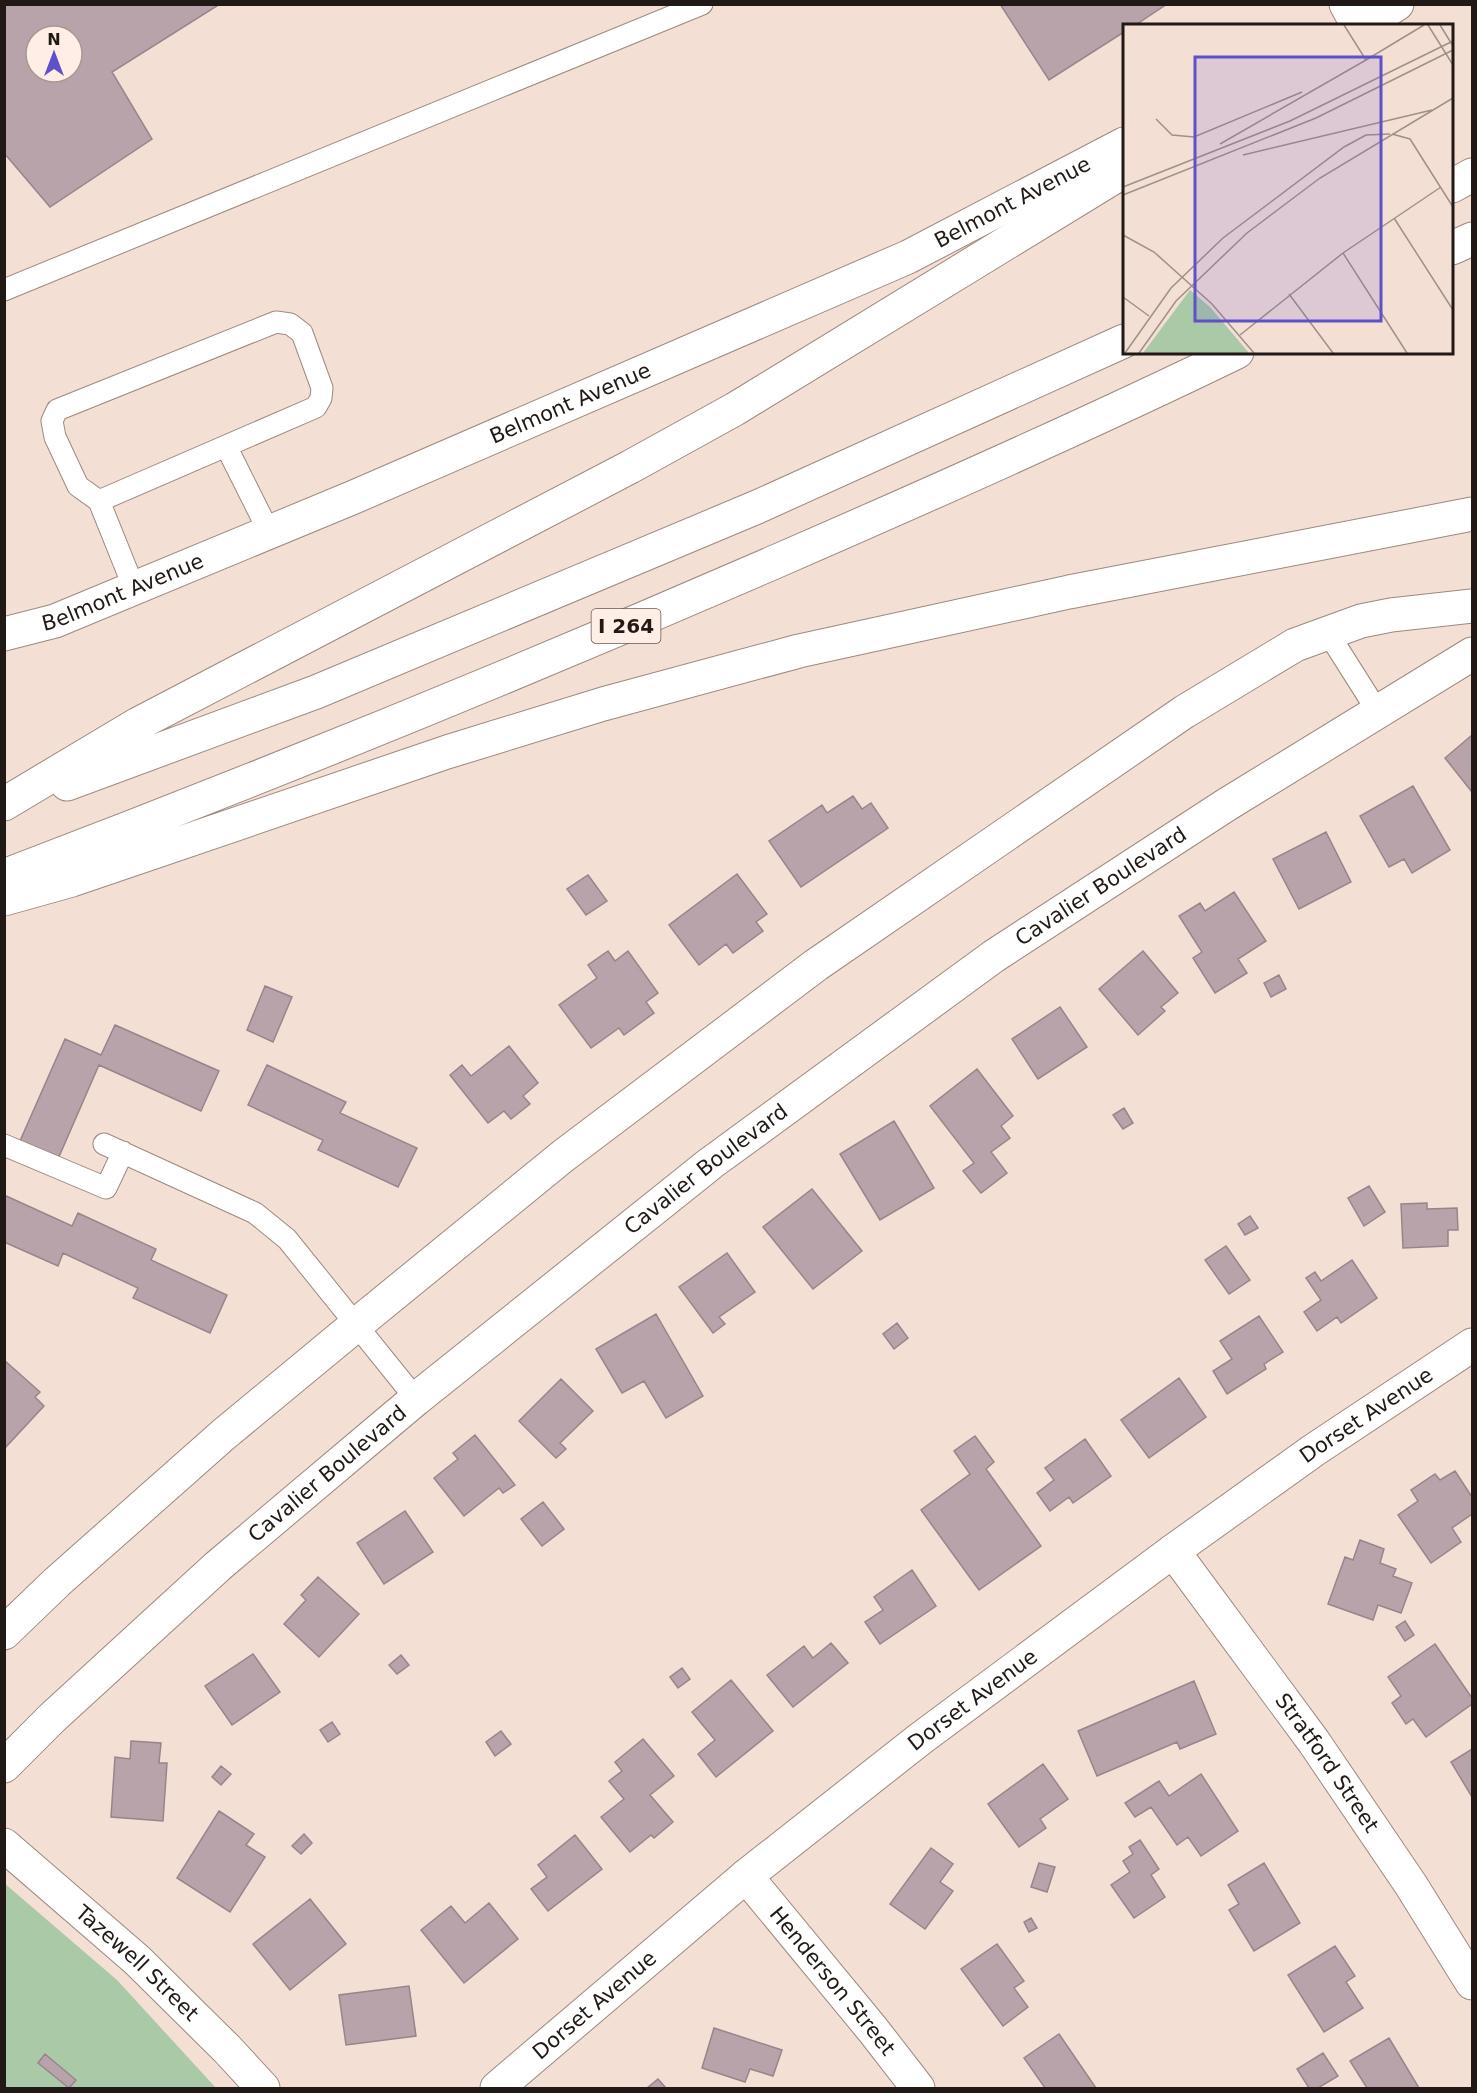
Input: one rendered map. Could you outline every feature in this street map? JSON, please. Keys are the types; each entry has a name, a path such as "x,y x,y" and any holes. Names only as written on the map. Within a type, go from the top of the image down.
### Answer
{"main road":[{"path":"1346,4 1357,24"},
{"path":"1366,24 1397,4"},
{"name":"Belmont Avenue","path":"4,634 55,621 269,532 908,257 1123,145"},
{"path":"4,805 138,724 620,472 735,409 1123,172"},
{"path":"1453,185 1473,175"},
{"path":"1453,248 1473,239"},
{"name":"I 264","path":"4,805 316,692 757,507 1123,342"},
{"name":"I 264","path":"4,876 397,721 669,608 960,482 1233,354"},
{"path":"4,899 72,880 447,752 603,704 799,651 1069,592 1473,514"},
{"path":"4,1633 57,1581 223,1435 356,1325 563,1156 816,965 1184,712 1295,645 1361,621 1391,615 1473,606"},
{"name":"Cavalier Boulevard","path":"4,1766 52,1718 218,1566 416,1399 711,1163 994,956 1226,805 1473,654"},
{"name":"Dorset Avenue","path":"497,2088 746,1876 920,1739 1173,1551 1314,1450 1473,1345"},
{"name":"Stratford Street","path":"1173,1551 1314,1742 1411,1885 1473,1983"},
{"name":"Tazewell Street","path":"4,1845 137,1960 263,2088"},
{"name":"Henderson Street","path":"746,1876 918,2088"}],"lane":[{"path":"4,290 702,4"},
{"path":"99,501 316,407 321,398 322,388 302,333 290,324 276,322 57,410 52,421 55,437 78,486 99,501 134,588"},
{"path":"226,446 269,532"},
{"path":"1328,633 1378,712"},
{"path":"4,1145 106,1188 114,1148 255,1213 287,1239 416,1399"}],"green space":[{"path":"4,1883 117,1980 216,2088 5,2088"}],"building":[{"path":"4,4 220,4 112,72 152,139 50,207 4,153"},
{"path":"1000,4 1167,4 1137,24 1123,24 1123,33 1049,80"},
{"path":"1472,735 1472,792 1445,758"},
{"path":"1413,786 1450,850 1412,873 1404,859 1389,867 1360,816"},
{"path":"853,796 862,809 871,803 888,828 801,887 769,841 822,805 827,813"},
{"path":"1326,832 1351,882 1299,909 1273,859"},
{"path":"737,874 767,914 756,922 763,931 733,953 726,944 699,965 669,925"},
{"path":"588,875 607,901 586,915 567,889"},
{"path":"1234,892 1266,941 1238,959 1247,973 1215,993 1193,958 1202,952 1179,916 1200,903 1205,911"},
{"path":"608,951 615,961 628,951 658,993 646,1002 654,1013 624,1035 619,1028 591,1048 559,1005 597,978 588,965"},
{"path":"1143,951 1178,993 1161,1007 1165,1011 1138,1035 1099,989"},
{"path":"1279,975 1286,989 1271,997 1264,983"},
{"path":"265,986 292,997 273,1042 247,1030"},
{"path":"1060,1007 1087,1047 1038,1079 1012,1039"},
{"path":"115,1025 219,1071 201,1111 99,1065 58,1159 20,1141 65,1039 101,1055"},
{"path":"509,1046 538,1083 523,1096 530,1104 511,1119 504,1111 488,1123 450,1075 462,1065 471,1076"},
{"path":"267,1065 346,1102 340,1113 417,1148 398,1187 318,1150 323,1140 248,1105"},
{"path":"977,1069 1013,1116 1001,1126 1010,1138 991,1152 1007,1173 981,1193 963,1171 974,1163 930,1106"},
{"path":"1124,1108 1133,1123 1123,1129 1113,1115"},
{"path":"894,1121 934,1188 880,1220 840,1154"},
{"path":"1369,1186 1385,1212 1364,1226 1348,1198"},
{"path":"812,1189 862,1251 813,1289 763,1227"},
{"path":"4,1195 72,1226 78,1213 156,1249 151,1260 227,1295 210,1333 133,1298 138,1288 63,1253 58,1266 4,1242"},
{"path":"1427,1203 1427,1209 1457,1208 1458,1230 1448,1230 1448,1246 1403,1248 1401,1204"},
{"path":"1250,1216 1258,1228 1245,1235 1238,1224"},
{"path":"1226,1246 1250,1280 1229,1294 1205,1260"},
{"path":"727,1253 755,1292 719,1317 725,1324 713,1333 679,1287"},
{"path":"1352,1260 1377,1298 1341,1323 1337,1317 1317,1331 1304,1312 1321,1300 1306,1278 1315,1272 1321,1281"},
{"path":"656,1314 703,1396 666,1418 644,1381 622,1393 596,1349"},
{"path":"1259,1316 1283,1352 1264,1364 1266,1369 1227,1394 1213,1371 1232,1359 1220,1341"},
{"path":"897,1323 908,1338 894,1349 883,1334"},
{"path":"4,1360 40,1392 35,1397 44,1406 4,1449"},
{"path":"1179,1378 1206,1417 1149,1458 1121,1420"},
{"path":"561,1379 593,1411 560,1443 566,1449 556,1458 519,1421"},
{"path":"475,1435 515,1485 503,1493 499,1488 464,1516 434,1478 458,1459 453,1453"},
{"path":"975,1436 994,1462 986,1469 1041,1546 979,1590 921,1510 970,1474 954,1451"},
{"path":"1085,1439 1111,1476 1073,1503 1069,1497 1050,1511 1037,1493 1054,1480 1045,1468"},
{"path":"1455,1471 1472,1497 1472,1514 1452,1528 1461,1542 1431,1563 1398,1515 1418,1501 1411,1490 1435,1474 1440,1480"},
{"path":"543,1502 564,1529 542,1546 521,1519"},
{"path":"405,1511 433,1552 384,1584 357,1543"},
{"path":"1360,1540 1384,1549 1380,1563 1396,1569 1393,1576 1412,1583 1401,1613 1378,1605 1373,1620 1328,1604 1345,1557 1353,1560"},
{"path":"912,1570 936,1606 880,1644 865,1622 883,1610 874,1597"},
{"path":"318,1577 359,1614 319,1657 284,1624 306,1600 301,1595"},
{"path":"1405,1621 1414,1635 1405,1641 1396,1627"},
{"path":"831,1643 848,1663 793,1707 767,1675 804,1646 813,1658"},
{"path":"1435,1644 1472,1698 1472,1704 1426,1737 1413,1719 1406,1724 1392,1703 1401,1696 1388,1677"},
{"path":"253,1654 280,1692 232,1725 205,1686"},
{"path":"401,1655 409,1665 397,1674 389,1665"},
{"path":"682,1668 690,1679 678,1688 670,1677"},
{"path":"731,1680 773,1731 716,1777 698,1754 715,1740 692,1712"},
{"path":"1194,1681 1216,1734 1180,1749 1177,1742 1097,1776 1078,1731"},
{"path":"332,1722 340,1734 328,1742 320,1730"},
{"path":"501,1731 511,1744 495,1756 486,1742"},
{"path":"643,1739 674,1776 650,1795 673,1822 654,1838 651,1835 630,1852 601,1817 624,1799 609,1781 622,1771 615,1762"},
{"path":"131,1741 161,1743 159,1763 167,1763 163,1821 111,1817 115,1757 130,1759"},
{"path":"1472,1749 1472,1797 1451,1762"},
{"path":"1043,1764 1068,1799 1040,1819 1046,1828 1019,1847 988,1804"},
{"path":"221,1766 231,1774 221,1785 212,1777"},
{"path":"1201,1774 1238,1831 1201,1856 1188,1837 1177,1845 1151,1807 1135,1817 1125,1803 1159,1781 1169,1796"},
{"path":"219,1811 254,1834 246,1845 265,1857 230,1912 177,1878"},
{"path":"304,1834 312,1843 301,1854 292,1846"},
{"path":"575,1835 602,1869 548,1911 531,1889 547,1877 538,1865"},
{"path":"1140,1840 1159,1869 1151,1875 1165,1897 1134,1918 1111,1885 1130,1872 1123,1861 1133,1854 1129,1847"},
{"path":"931,1848 953,1864 940,1882 953,1891 925,1929 890,1904"},
{"path":"1039,1863 1055,1867 1047,1892 1031,1887"},
{"path":"1264,1863 1300,1923 1254,1951 1229,1910 1239,1904 1228,1885"},
{"path":"310,1899 346,1944 290,1990 253,1944"},
{"path":"489,1903 518,1939 464,1983 421,1930 451,1906 465,1923"},
{"path":"1031,1918 1037,1928 1029,1932 1024,1922"},
{"path":"997,1944 1024,1981 1014,1988 1028,2007 1003,2026 961,1969"},
{"path":"1335,1946 1355,1976 1346,1982 1363,2008 1324,2032 1288,1975"},
{"path":"409,1986 416,2036 346,2045 339,1995"},
{"path":"714,2028 782,2050 773,2076 750,2069 745,2082 702,2068"},
{"path":"1059,2034 1096,2088 1045,2088 1024,2058"},
{"path":"1389,2038 1419,2088 1367,2088 1350,2061"},
{"path":"1323,2053 1338,2076 1318,2088 1309,2088 1297,2069"},
{"path":"45,2054 76,2080 69,2088 38,2063"},
{"path":"658,2079 666,2088 647,2088"}]}
